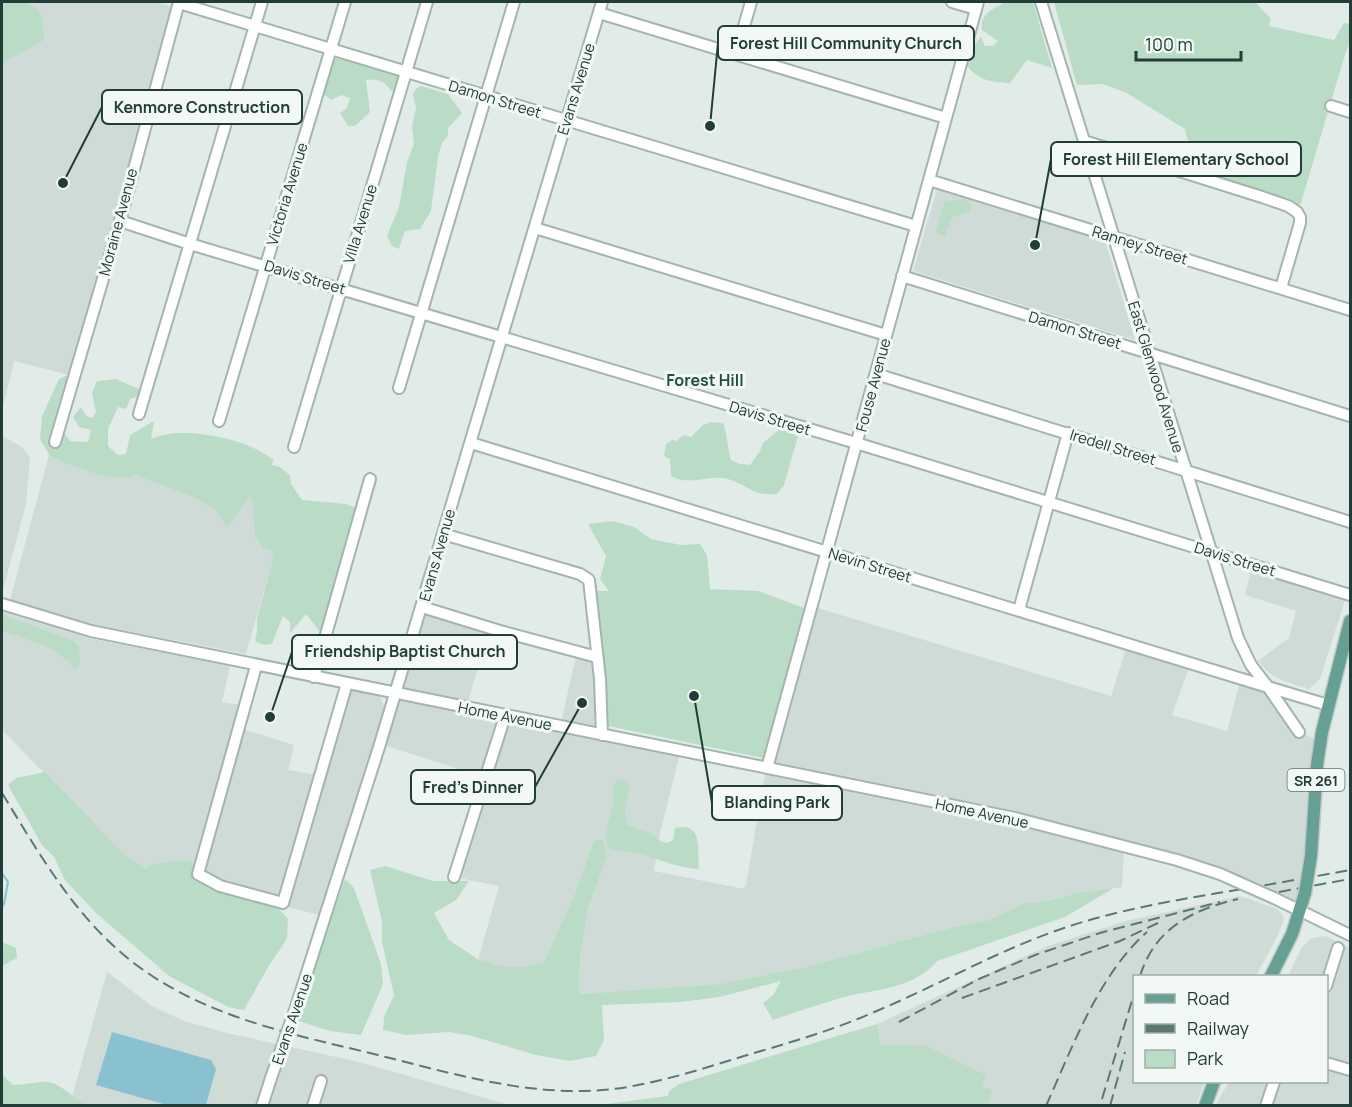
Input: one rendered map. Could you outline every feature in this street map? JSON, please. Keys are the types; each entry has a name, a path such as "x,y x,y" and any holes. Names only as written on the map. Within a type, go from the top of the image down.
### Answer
{"main road":[{"name":"SR 261","path":"1272,975 1285,950 1305,893 1311,856 1317,765 1328,705 1350,621"},
{"path":"1205,1106 1214,1083"}],"street":[{"name":"Damon Street","path":"179,2 406,73 916,226"},
{"name":"Moraine Avenue","path":"55,442 120,221 179,2"},
{"path":"139,414 262,2"},
{"name":"Victoria Avenue","path":"219,421 345,2"},
{"name":"Villa Avenue","path":"294,447 427,2"},
{"path":"399,388 514,2"},
{"name":"Evans Avenue","path":"262,1106 312,962 422,607 602,2"},
{"path":"736,54 752,2"},
{"path":"952,2 977,5"},
{"name":"East Glenwood Avenue","path":"1041,2 1238,638 1247,658 1299,732"},
{"name":"Fouse Avenue","path":"766,768 977,5"},
{"path":"599,13 946,118"},
{"path":"1331,106 1350,112"},
{"path":"1084,141 1262,197 1288,206 1297,212 1300,223 1281,288"},
{"name":"Ranney Street","path":"929,180 1350,310"},
{"name":"Davis Street","path":"120,221 1350,595"},
{"path":"535,228 886,335"},
{"name":"Damon Street","path":"902,276 1350,416"},
{"name":"Iredell Street","path":"876,374 1350,522"},
{"path":"1019,610 1068,433"},
{"name":"Nevin Street","path":"471,443 1268,687"},
{"path":"314,677 358,501 370,479"},
{"path":"444,534 585,576 590,580 602,711 602,735"},
{"name":"Home Avenue","path":"2,604 91,631 256,666 1015,818 1177,860 1220,874 1300,909 1350,935"},
{"path":"422,607 597,657"},
{"path":"256,666 198,874 220,886 283,903 347,683"},
{"path":"1268,687 1328,705"},
{"path":"454,877 505,716"},
{"path":"1328,980 1338,948"},
{"path":"1328,1063 1350,1070"},
{"path":"314,1106 321,1081"},
{"path":"1266,1106 1274,1083"}],"shaded area":[{"path":"2,2 159,2 173,8 72,376 14,361 2,411"},
{"path":"937,189 1105,241 1135,340 913,271"},
{"path":"2,436 22,447 30,458 26,504 2,594"},
{"path":"49,455 51,458 134,475 191,496 216,510 248,497 252,501 255,535 271,549 273,559 246,654 95,625 10,600"},
{"path":"1251,571 1345,600 1320,679 1309,689 1283,681 1268,672 1258,661 1289,638 1296,611 1245,595"},
{"path":"811,606 1111,696 1128,643 1191,662 1172,715 1227,731 1241,678 1268,687 1299,732 1320,741 1300,909 1239,882 1124,847 1122,887 1078,893 1043,902 1025,903 989,920 961,925 806,967 719,984 579,994 580,960 588,908 607,857 594,840 576,891 544,962 526,967 501,966 478,960 499,886 454,877 484,777 380,744 422,607 490,628 466,708 560,727 577,652 597,657 603,735 681,749 660,833 654,871 743,888 746,885 766,768"},
{"path":"2,612 88,638 230,666 222,702 241,705 246,730 294,745 288,770 316,775 348,688 380,697 385,707 386,717 319,915 273,903 201,878 204,865 193,867 189,860 145,869 122,852 2,730"},
{"path":"1240,896 1277,909 1282,914 1284,920 1277,937 1257,975 1133,975 1133,1083 1204,1083 1196,1105 871,1106 884,1081 877,1024 1048,946 1126,921"},
{"path":"1326,936 1350,948 1350,1105 1215,1106 1228,1083 1328,1083 1328,975 1288,975 1302,947 1312,938"},
{"path":"107,972 152,1006 184,1021 227,1033 359,1062 510,1105 85,1106 72,1097"}],"green space":[{"path":"2,2 22,2 35,8 42,19 44,40 6,61 2,68"},
{"path":"1006,2 1033,2 1052,68 1027,60 1010,83 987,80 968,67 975,44 981,37 985,46 993,46 998,41 982,30 983,19 988,12"},
{"path":"1054,2 1252,2 1256,3 1271,19 1269,26 1334,40 1344,23 1350,24 1350,43 1301,203 1296,209 1217,180 1213,168 1247,157 1248,153 1224,143 1215,154 1199,150 1188,140 1185,129 1125,92 1102,84 1077,85"},
{"path":"334,58 379,68 401,78 396,90 391,91 380,81 366,80 370,112 355,126 348,126 340,113 347,108 350,98 341,95 331,100 322,93"},
{"path":"421,86 448,94 462,113 448,128 448,136 442,143 431,211 420,229 405,231 399,249 392,246 387,236 399,207 407,162 414,144 412,126 416,109 413,94"},
{"path":"964,199 971,203 970,210 952,218 945,236 937,233 945,202"},
{"path":"68,375 70,403 63,431 70,441 88,442 91,430 79,427 73,417 81,407 86,416 92,418 96,412 92,393 97,381 116,379 139,389 141,395 130,399 126,409 118,407 108,429 108,446 118,455 126,454 130,435 154,421 151,439 161,435 185,433 211,435 245,444 274,460 271,465 278,466 290,475 291,484 302,500 346,504 356,508 345,557 322,634 306,614 290,633 290,622 283,616 272,644 264,645 255,641 257,618 273,559 271,550 263,548 255,535 252,501 249,497 227,528 216,510 191,496 135,475 126,478 105,476 51,458 40,439 42,416 59,379"},
{"path":"711,422 723,423 731,460 740,464 750,465 763,443 780,429 798,436 784,485 777,494 761,493 723,478 684,480 671,476 670,459 664,456 666,444 684,435 691,437 703,425"},
{"path":"613,521 634,527 651,539 681,545 700,544 707,555 710,589 758,591 807,609 763,758 608,726 596,591 609,591 600,579 606,556 588,524"},
{"path":"2,615 72,640 79,646 80,664 75,669 51,649 2,631"},
{"path":"45,772 122,852 145,869 152,864 190,860 198,874 273,902 288,919 287,937 244,1010 228,1007 169,976 95,912 65,880 54,857 42,845 8,785 16,778"},
{"path":"617,779 625,780 630,784 625,809 627,825 646,831 667,843 673,840 675,828 691,829 697,839 699,869 608,848 606,832"},
{"path":"594,840 603,840 607,857 588,908 580,960 579,994 719,984 806,967 961,925 989,920 1025,903 1043,902 1078,893 1114,888 1065,917 937,961 928,970 906,983 844,997 773,1020 763,1003 773,995 781,981 719,997 681,1002 602,1005 604,1040 596,1056 569,1061 536,1055 472,1036 449,1032 406,1035 383,1030 384,1017 394,995 382,942 382,921 370,870 385,866 433,881 469,881 456,900 434,913 449,940 479,960 501,966 526,967 544,962 576,891"},
{"path":"345,879 354,888 381,964 383,984 361,1035 330,1031 295,1020"},
{"path":"2,942 16,948 17,958 2,966"},
{"path":"877,1024 880,1045 927,1046 986,1075 981,1087 992,1090 987,1105 599,1105 668,1096 669,1091 679,1084"},
{"path":"2,1074 13,1085 53,1083 85,1105 2,1105"}],"water":[{"path":"112,1032 211,1060 216,1069 206,1105 167,1105 96,1085"}],"waterway":[{"path":"2,873 8,882 2,907"}],"railway":[{"path":"2,793 45,862 95,927 135,964 191,998 251,1022 444,1072 510,1085 576,1091 643,1084 682,1075 793,1041 857,1019 991,957 1083,922 1160,904 1350,870"},
{"path":"1279,892 1350,879"},
{"path":"1140,975 1155,945 1165,933 1205,909 1238,899"},
{"path":"899,1022 979,979 1035,955 1100,933 1220,902"},
{"path":"962,998 1120,941 1158,923"},
{"path":"1046,1106 1088,1013 1101,990 1130,949 1147,932"},
{"path":"1102,1099 1133,997"},
{"path":"1110,1106 1125,1052"}],"place":[{"name":"Forest Hill Community Church","path":"710,126"},
{"name":"Kenmore Construction","path":"63,183"},
{"name":"Forest Hill Elementary School","path":"1035,245"},
{"name":"Blanding Park","path":"694,696"},
{"name":"Fred's Dinner","path":"582,703"},
{"name":"Friendship Baptist Church","path":"270,717"}],"district":[{"name":"Forest Hill","path":"705,380"}]}
